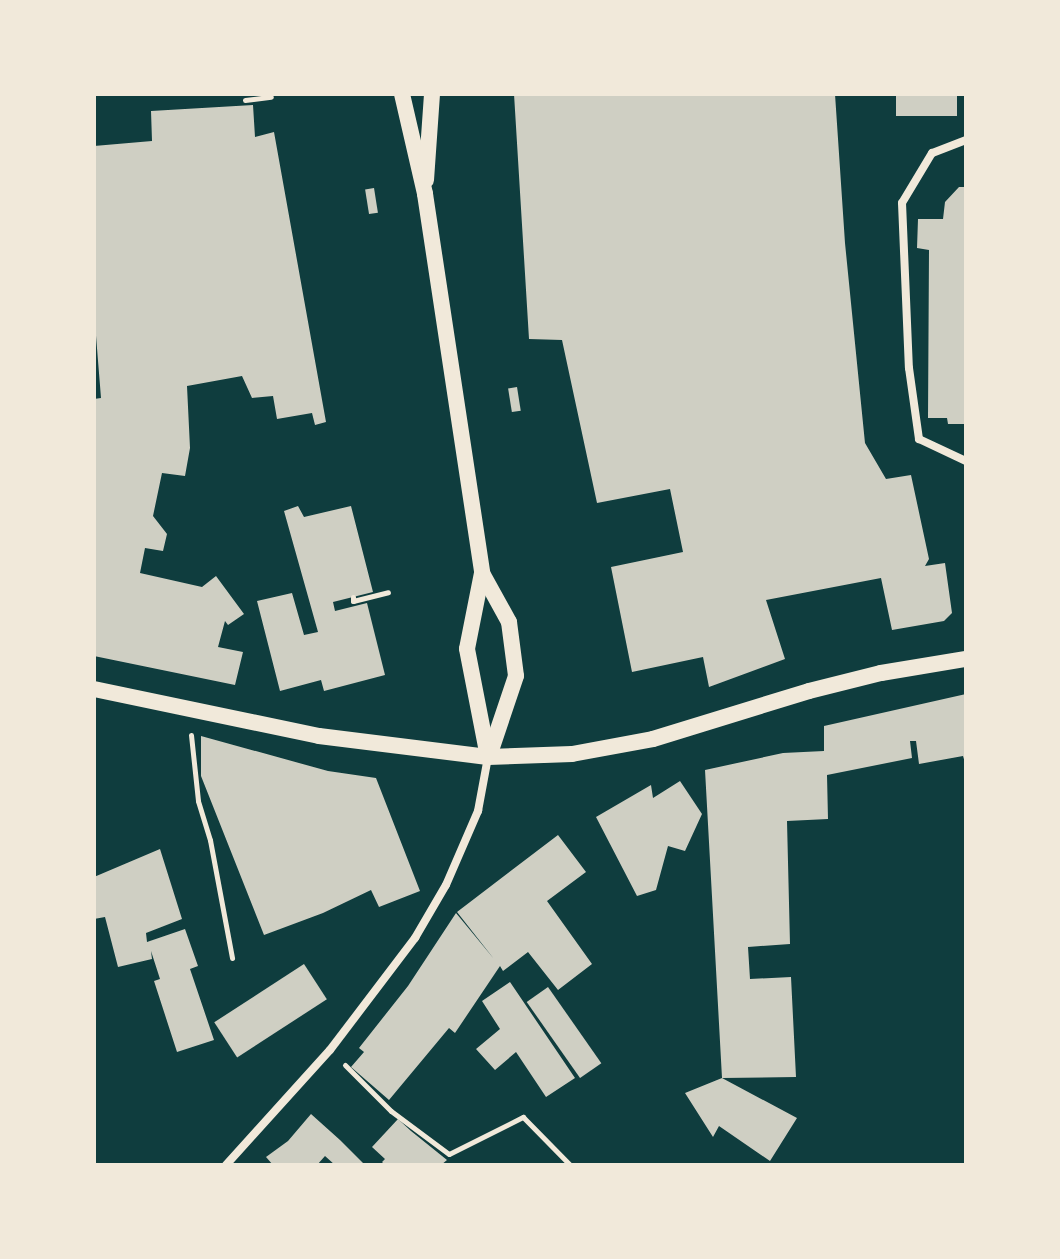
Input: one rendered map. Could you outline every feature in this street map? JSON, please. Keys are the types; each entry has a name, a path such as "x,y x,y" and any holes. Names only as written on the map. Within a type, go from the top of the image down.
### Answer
{"main road":[{"path":"402,94 425,194 482,573 467,649 488,757"},
{"path":"425,194 432,94"},
{"path":"482,573 509,622 516,676 488,757"},
{"path":"94,689 189,706 319,736 488,757 572,754 653,739 809,691 881,673 966,659"}],"street":[{"path":"966,140 932,153 902,203 909,368 919,439 966,461"},
{"path":"226,1165 330,1050 415,938 446,885 478,811 488,757"}],"path":[{"path":"245,100 271,97"},
{"path":"353,597 353,601 388,592"},
{"path":"189,706 198,801 210,840 232,958"},
{"path":"330,1050 391,1111 449,1154 523,1117 570,1165"}],"building":[{"path":"514,94 835,94 845,243 865,443 886,479 911,475 929,559 925,566 945,563 952,613 944,621 892,630 881,578 766,600 785,659 709,687 703,657 632,672 611,567 683,552 670,489 597,503 562,340 529,339"},
{"path":"896,94 957,94 957,116 896,116"},
{"path":"253,105 255,137 274,132 326,422 315,425 312,413 277,419 273,396 252,398 242,376 187,386 190,448 185,476 162,473 153,516 167,534 163,551 145,548 140,573 202,587 216,576 244,614 228,625 225,621 218,647 243,652 235,685 94,656 94,399 101,398 94,311 94,146 152,141 151,111"},
{"path":"959,187 966,187 966,424 948,424 947,418 928,418 929,250 917,248 918,219 943,219 945,202"},
{"path":"374,188 378,213 369,214 365,189"},
{"path":"517,387 521,411 512,412 508,388"},
{"path":"298,506 304,517 351,506 373,592 333,602 335,611 367,603 385,675 324,691 321,680 280,691 257,601 292,593 304,635 318,632 284,511"},
{"path":"966,694 966,766 963,756 919,764 916,741 910,741 912,758 827,775 828,819 787,821 790,944 748,947 750,979 791,977 796,1077 722,1078 705,770 783,753 824,751 824,726"},
{"path":"201,736 328,771 376,778 420,891 379,907 371,890 323,913 264,935 201,776"},
{"path":"680,781 702,814 685,851 668,846 656,890 637,896 596,817 651,785 653,798"},
{"path":"558,835 586,872 547,901 592,964 558,990 528,952 503,971 500,966 455,1033 449,1028 389,1100 351,1067 364,1052 359,1048 408,986 456,913 494,959 457,912"},
{"path":"160,849 182,919 146,933 147,942 185,929 198,966 190,969 214,1040 177,1052 154,981 160,979 151,951 152,959 118,967 105,917 94,919 94,877"},
{"path":"304,964 327,999 237,1058 214,1022"},
{"path":"510,982 575,1078 546,1097 516,1052 495,1070 476,1049 500,1029 482,1001"},
{"path":"548,987 601,1063 580,1078 527,1002"},
{"path":"722,1078 797,1118 770,1161 719,1126 713,1137 685,1093"},
{"path":"311,1114 365,1165 335,1165 325,1156 317,1165 273,1165 266,1157 288,1141"},
{"path":"398,1119 447,1160 441,1165 385,1165 382,1162 385,1159 372,1147"}]}
